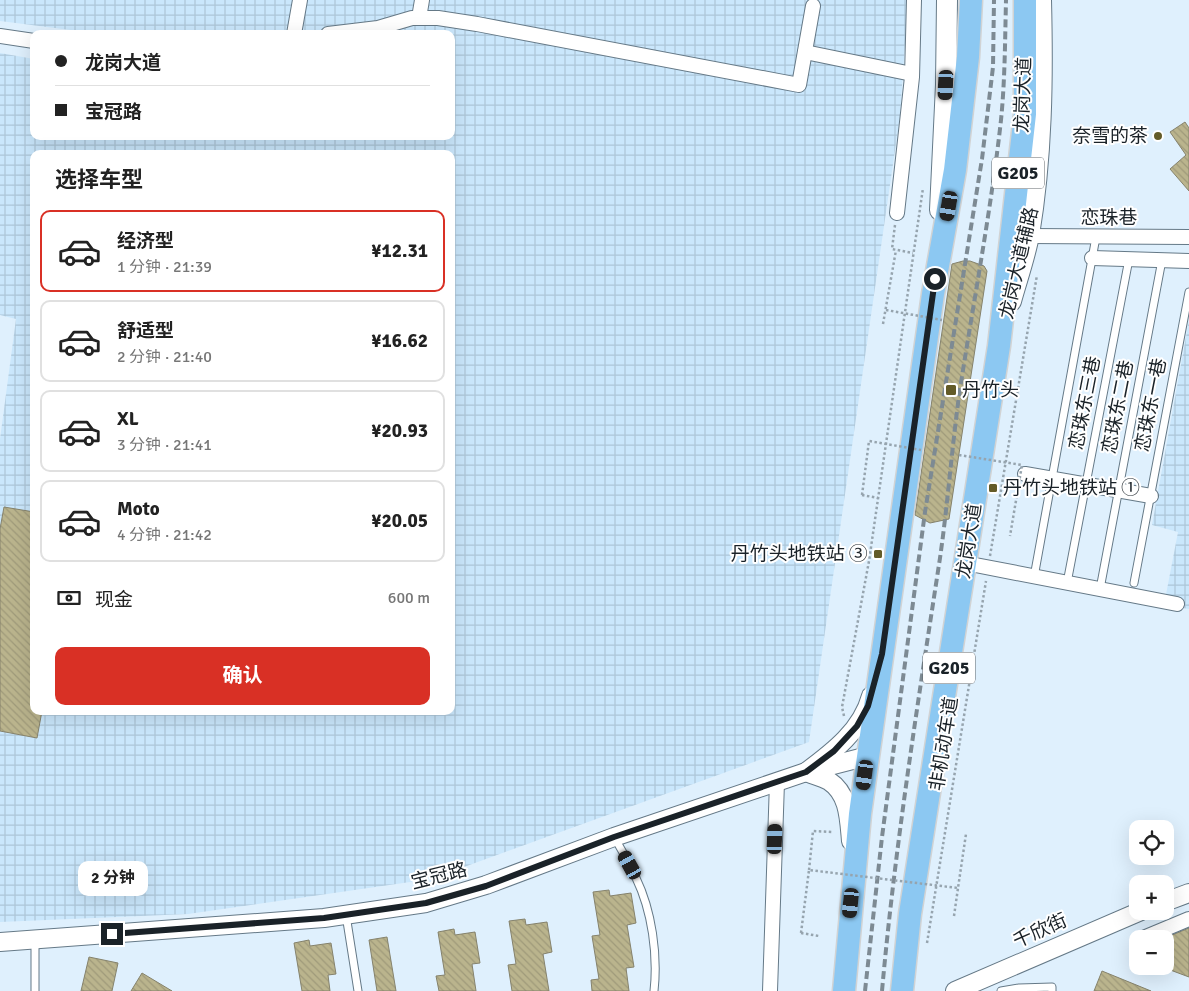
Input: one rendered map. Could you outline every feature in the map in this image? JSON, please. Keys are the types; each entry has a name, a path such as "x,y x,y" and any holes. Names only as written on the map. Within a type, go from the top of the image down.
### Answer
{"highway":[{"path":"844,991 860,814 934,294 955,170 968,57 972,0"},
{"name":"龙岗大道","path":"902,991 910,914 999,346 1025,114 1025,0"}],"main road":[{"path":"934,294 944,132 946,0"},
{"name":"龙岗大道辅路","path":"999,346 1029,236 1042,111 1041,0"}],"street":[{"path":"295,30 300,0"},
{"path":"419,18 422,0"},
{"path":"897,213 912,74 914,0"},
{"path":"361,30 378,28 412,18 438,18 799,85 813,6"},
{"path":"0,36 30,40"},
{"path":"805,52 912,74"},
{"name":"恋珠巷","path":"1029,236 1189,238"},
{"path":"1092,258 1189,261"},
{"path":"1025,474 1150,496"},
{"path":"965,563 1177,604"},
{"path":"806,772 834,751 857,726 868,706 882,654"},
{"name":"宝冠路","path":"0,942 324,918 426,903 486,886 614,837 806,772 868,756"},
{"path":"806,772 827,780 838,789 847,804 854,870"},
{"path":"770,991 776,782"},
{"path":"1174,899 1189,893"},
{"name":"千欣街","path":"962,990 1129,916"},
{"path":"1161,930 1189,918"}],"lane":[{"path":"1034,577 1096,237"},
{"name":"恋珠东三巷","path":"1067,583 1129,259"},
{"name":"恋珠东二巷","path":"1100,589 1162,260"},
{"name":"恋珠东一巷","path":"1134,583 1189,292"},
{"path":"614,837 637,879 651,924 656,971 654,991"},
{"path":"346,915 358,991"},
{"path":"35,940 35,991"},
{"path":"1001,991 1019,988 1052,987 1052,991"}],"path":[{"path":"846,723 842,707 878,498 914,253 892,249 897,213"},
{"path":"883,324 896,250"},
{"name":"非机动车道","path":"926,945 1039,266"},
{"path":"886,310 942,320"},
{"path":"878,498 862,495 869,441 921,450"},
{"path":"959,455 1022,465 1010,536"},
{"path":"819,936 802,933 813,830 832,832"},
{"path":"954,916 966,834"},
{"path":"809,870 958,888"}],"shaded area":[{"path":"0,0 908,0 900,116 809,742 431,879 188,914 0,922 0,439 16,319 0,315 0,53 30,58 30,140 455,140 455,30 71,30 0,21"},
{"path":"1189,320 1189,609 1164,605 1178,532 1152,525"}],"building":[{"path":"1185,122 1189,128 1189,191 1170,169 1186,155 1170,132"},
{"name":"丹竹头","path":"970,261 984,266 987,271 949,519 930,523 915,515 952,264"},
{"path":"4,507 30,511 30,715 41,715 37,738 0,731 0,529"},
{"path":"609,890 610,896 631,893 636,923 627,925 634,967 626,968 629,991 592,991 591,980 599,979 592,936 600,935 593,892"},
{"path":"525,919 526,925 547,922 552,952 543,954 549,991 512,991 508,965 516,964 509,921"},
{"path":"1189,928 1189,977 1174,971 1174,934"},
{"path":"454,929 455,935 475,932 480,963 472,964 476,991 439,991 436,976 445,975 438,932"},
{"path":"387,937 396,991 377,991 369,940"},
{"path":"309,940 310,946 331,943 336,974 328,975 330,991 302,991 294,943"},
{"path":"89,957 118,963 112,991 81,991"},
{"path":"1102,971 1151,991 1094,991"},
{"path":"142,973 172,991 131,991"}],"railway":[{"path":"865,991 882,837 925,512 982,159 993,67 994,0"},
{"path":"882,991 900,828 940,558 960,389 997,154 1005,60 1006,0"}],"place":[{"name":"奈雪的茶","path":"1158,136"},
{"name":"丹竹头","path":"951,390"},
{"name":"丹竹头地铁站 ①","path":"993,488"},
{"name":"丹竹头地铁站 ③","path":"878,554"}],"route":[{"path":"112,934 324,918 426,903 486,886 614,837 806,772 834,751 857,726 868,706 882,654 935,279"}]}
